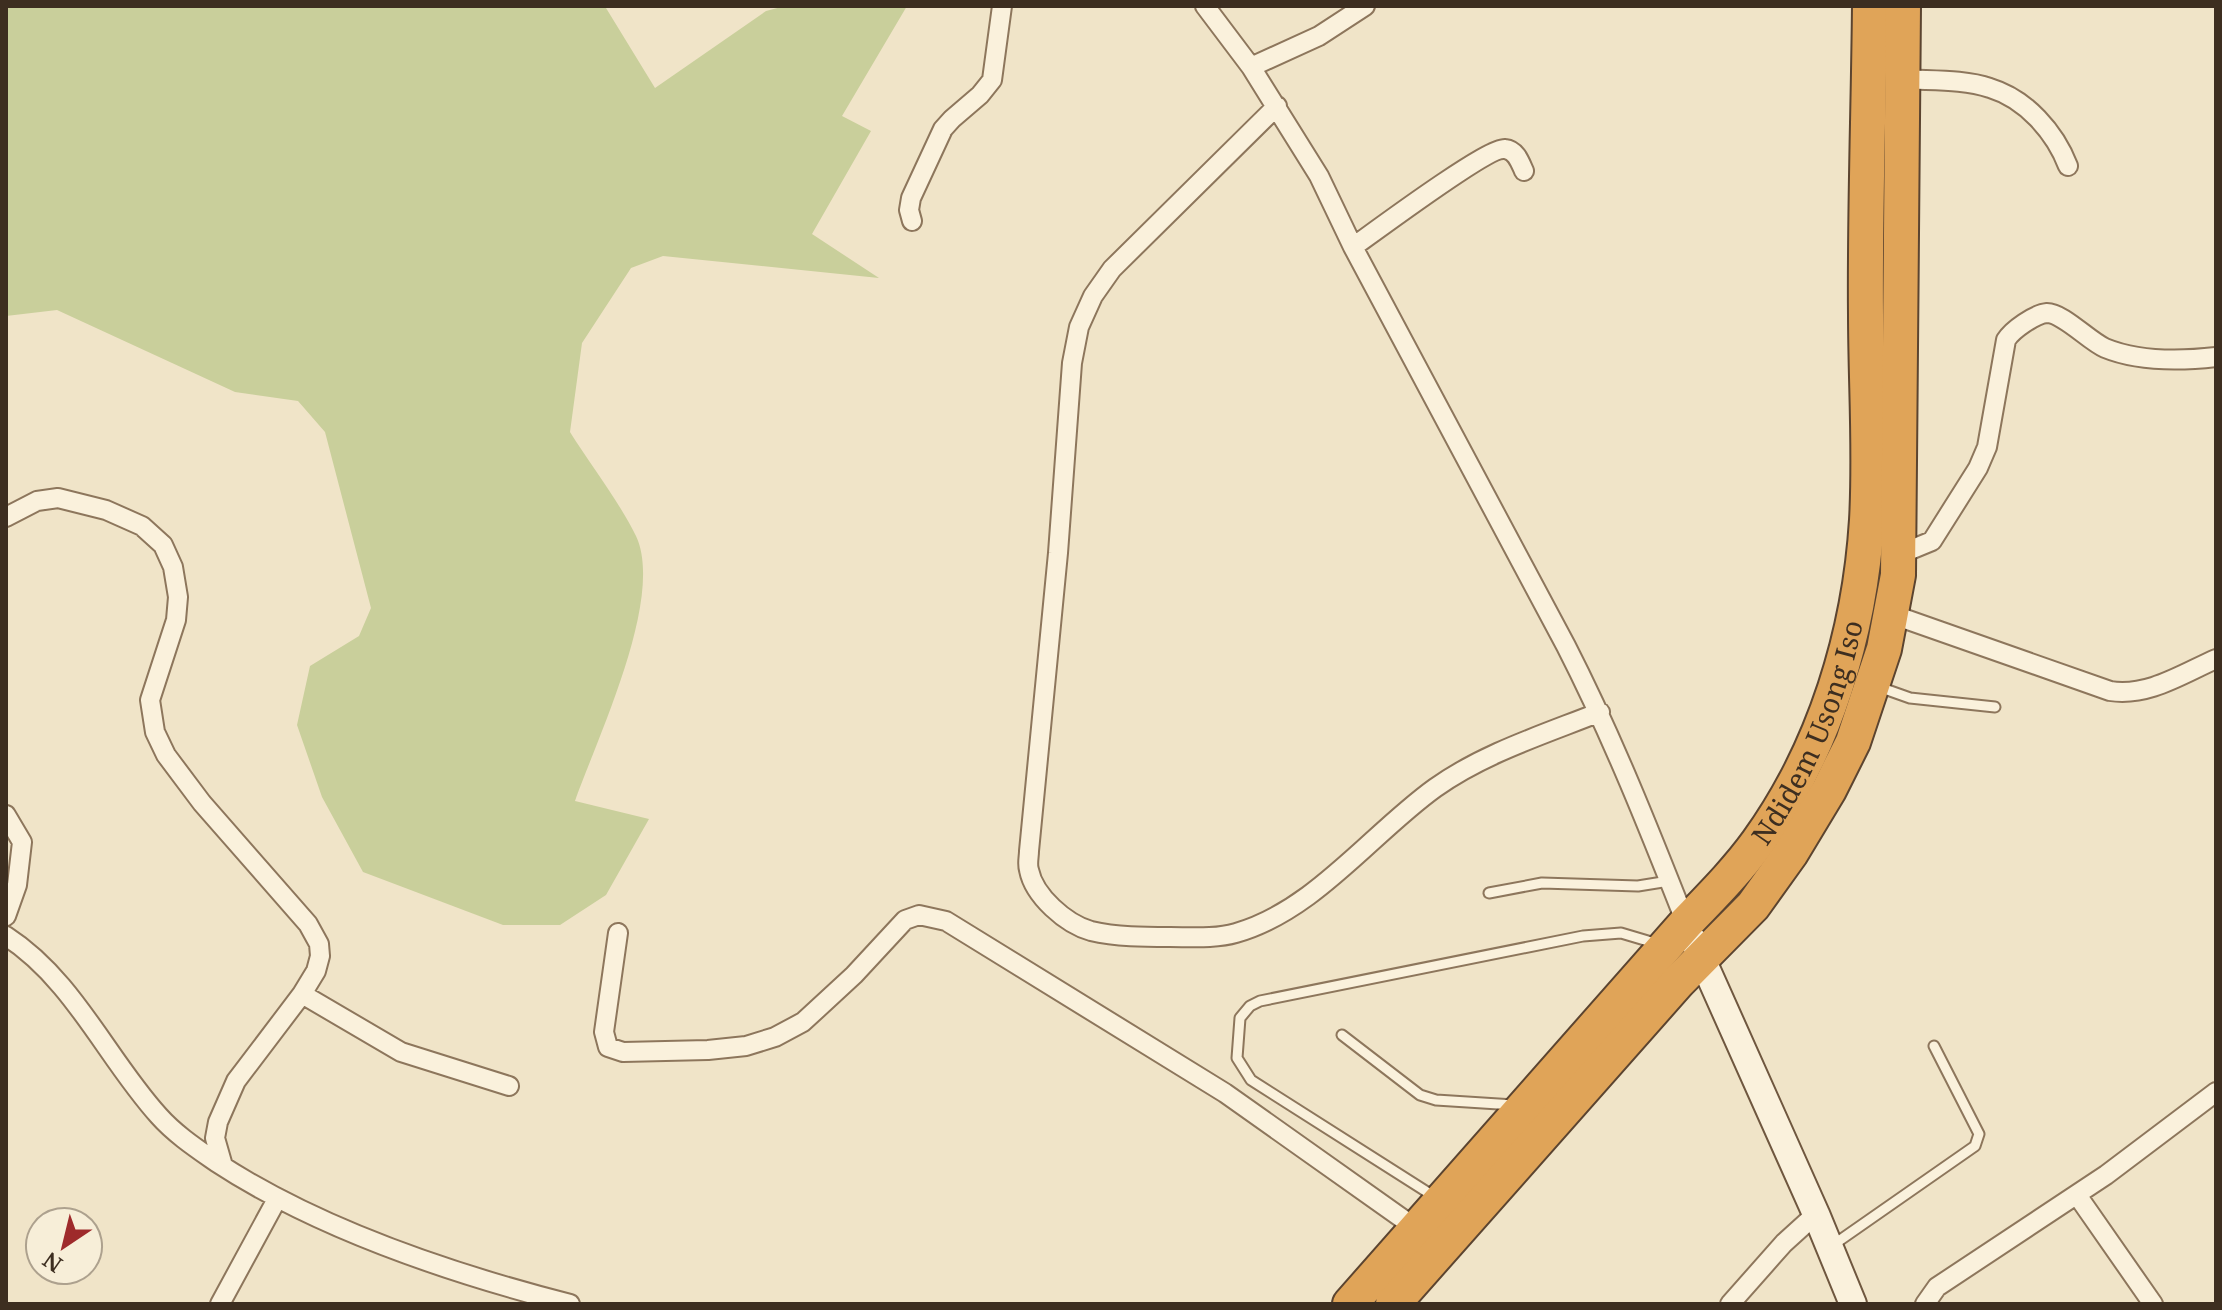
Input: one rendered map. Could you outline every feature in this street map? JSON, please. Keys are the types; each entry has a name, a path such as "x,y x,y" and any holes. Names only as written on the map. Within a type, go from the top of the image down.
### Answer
{"highway":[{"name":"Ndidem Usong Iso","path":"1350,1304 1757,843 1789,795 1819,730 1850,637 1860,587 1867,519 1870,6"},
{"name":"Ndidem Usong Iso","path":"1393,1304 1678,982 1753,906 1791,853 1847,754 1884,649 1898,575 1903,6"}],"street":[{"path":"912,221 909,210 911,198 943,129 992,80 1002,6"},
{"path":"1205,6 1251,67 1319,176 1353,247 1600,712 1669,881 1675,935 1703,959 1831,1247 1853,1304"},
{"path":"1251,67 1319,36 1365,6"},
{"path":"1902,79 1958,82 1990,88 2010,97 2055,137 2068,166"},
{"path":"1277,106 1112,269 1093,296 1079,327 1072,363 1058,553 1029,851 1028,869 1035,885 1064,917 1089,931 1134,937 1235,934 1283,913 1335,874 1437,786 1479,761 1600,712"},
{"path":"1353,247 1463,170 1499,149 1508,149 1517,155 1524,171"},
{"path":"1898,555 1932,541 1978,468 1987,447 2006,340 2041,314 2052,314 2103,347 2125,355 2187,360 2216,357"},
{"path":"6,517 37,501 58,498 106,510 142,526 163,545 173,567 178,597 176,620 150,700 155,732 166,755 202,803 308,924 319,944 316,971 302,994 251,1059 225,1104 215,1138 223,1166"},
{"path":"1891,614 2123,693 2140,692 2216,659"},
{"path":"6,815 22,842 17,885 6,916"},
{"path":"618,933 604,1032 608,1047 623,1052 708,1050 746,1046 775,1037 803,1022 854,975 905,920 919,915 946,921 1225,1093 1417,1229"},
{"path":"6,936 69,996 158,1115 174,1131 223,1166 277,1199 401,1251 570,1304"},
{"path":"302,994 401,1052 509,1086"},
{"path":"1925,1304 1937,1287 2077,1195 2216,1092"},
{"path":"2077,1195 2153,1304"},
{"path":"220,1304 277,1199"},
{"path":"1730,1304 1784,1243 1816,1214"}],"lane":[{"path":"1873,684 1910,698 1995,707"},
{"path":"1489,893 1542,883 1638,886 1669,881"},
{"path":"1442,1202 1251,1080 1237,1058 1240,1018 1250,1006 1260,1001 1583,936 1621,933 1675,935"},
{"path":"1342,1035 1420,1095 1436,1100 1526,1105"},
{"path":"1831,1247 1975,1146 1979,1134 1934,1046"}],"green space":[{"path":"6,6 607,6 655,88 766,11 785,6 907,6 842,116 871,131 812,234 879,278 663,256 631,268 582,343 570,432 629,523 643,563 642,595 625,668 575,801 649,819 606,895 560,925 503,925 363,872 322,797 297,725 310,666 359,636 371,608 325,432 298,401 235,392 57,310 6,316"}]}
